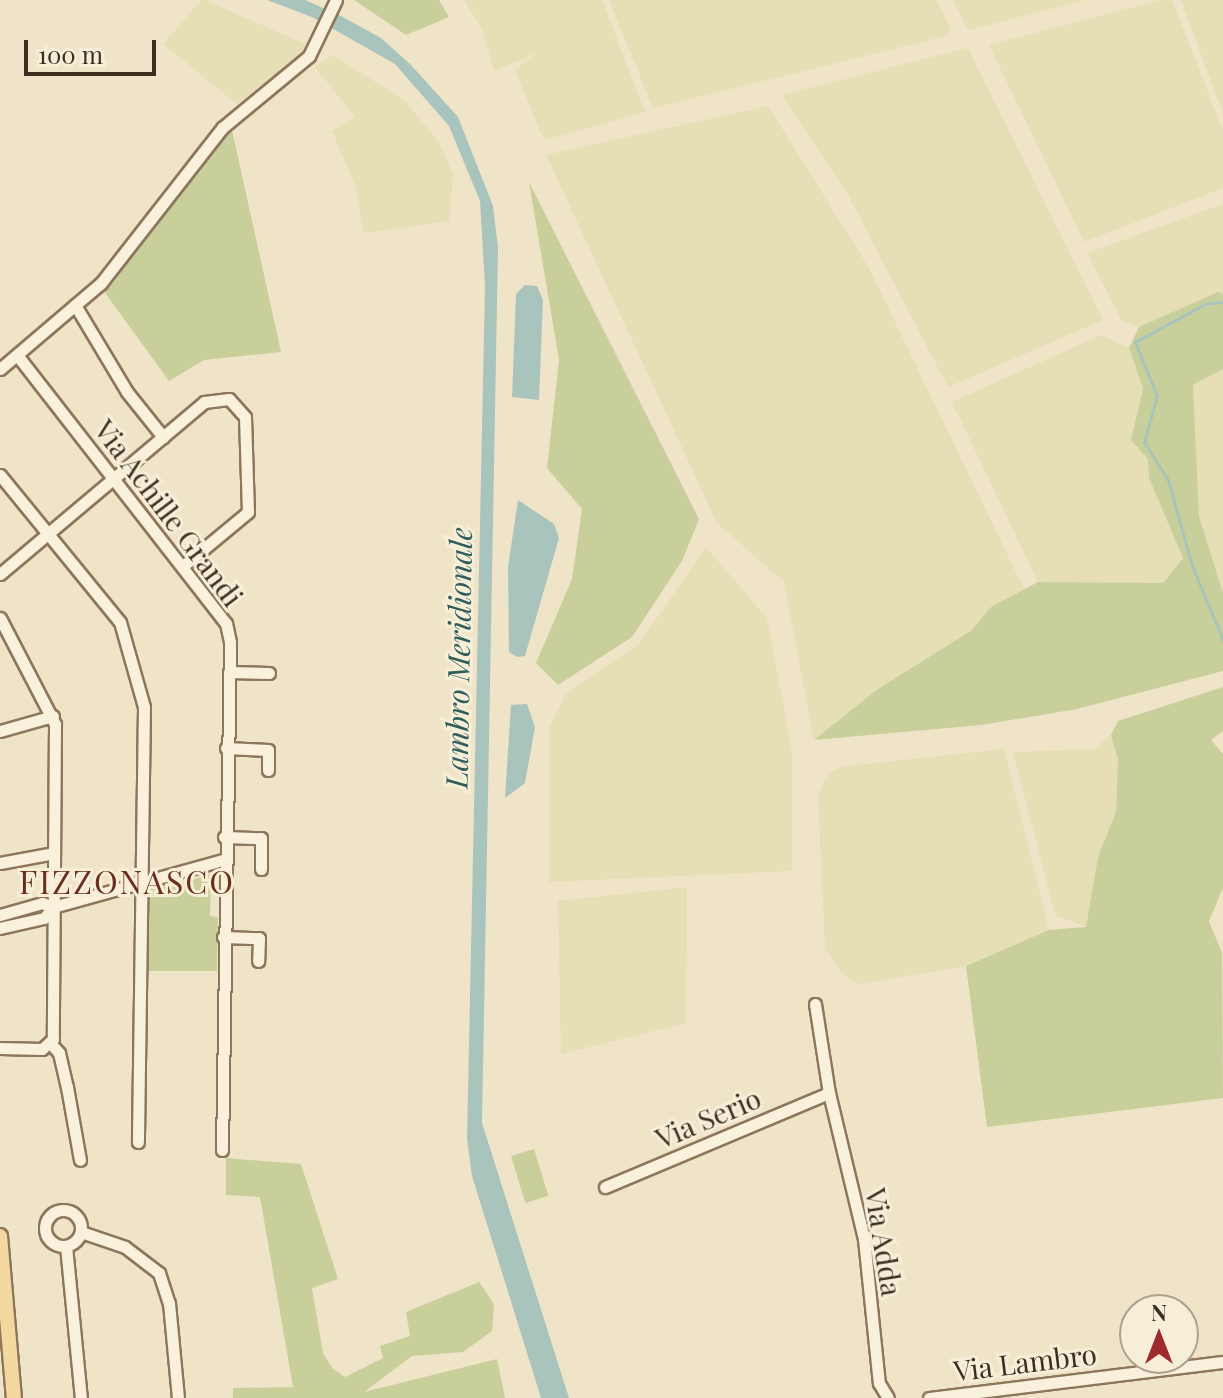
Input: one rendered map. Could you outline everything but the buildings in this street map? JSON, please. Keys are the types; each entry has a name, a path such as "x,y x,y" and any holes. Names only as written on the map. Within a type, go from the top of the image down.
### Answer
{"main road":[{"path":"0,1236 14,1398"}],"street":[{"path":"0,369 113,270 222,128 309,56 335,5"},
{"path":"75,305 127,392 163,437"},
{"name":"Via Achille Grandi","path":"17,355 226,623 229,672 223,860 222,1150"},
{"path":"0,574 212,398 229,399 245,417 248,512 183,566"},
{"path":"0,475 120,622 130,641 145,716 138,1142"},
{"path":"0,618 4,637 53,716 51,1044 64,1076 80,1160"},
{"path":"229,672 269,673"},
{"path":"0,731 53,716"},
{"path":"226,748 268,750 268,770"},
{"path":"224,837 261,838 261,869"},
{"path":"0,863 54,853"},
{"path":"0,928 44,918 53,907 223,860"},
{"path":"0,915 42,903 53,907"},
{"path":"223,937 259,938 258,961"},
{"name":"Via Adda","path":"815,1004 829,1093 864,1239 878,1378 888,1398"},
{"path":"0,1048 42,1049 51,1044"},
{"name":"Via Serio","path":"605,1187 829,1093"},
{"path":"66,1246 48,1237 48,1217 60,1210 73,1213 81,1232 125,1247 159,1273 169,1303 178,1398"},
{"path":"66,1246 81,1232"},
{"path":"66,1246 81,1398"},
{"name":"Via Lambro","path":"931,1398 1223,1362"}],"shaded area":[{"path":"201,0 312,47 237,104 163,44"},
{"path":"464,0 602,0 645,112 544,140 515,70 538,52 494,71 482,28"},
{"path":"609,0 936,0 951,29 946,36 653,108"},
{"path":"953,0 1086,0 968,30"},
{"path":"1161,0 1172,0 1223,131 1223,188 1084,242 989,45"},
{"path":"1181,0 1223,0 1223,114"},
{"path":"968,48 1103,320 948,387 847,193 782,95"},
{"path":"333,55 405,101 439,142 453,174 449,221 364,233 356,188 332,131 355,117 315,67"},
{"path":"768,106 869,268 1025,591 991,607 972,630 878,689 814,740 784,582 717,523 546,155"},
{"path":"1223,204 1223,294 1139,327 1122,321 1087,253"},
{"path":"1101,335 1129,348 1143,387 1131,440 1148,459 1149,478 1183,558 1163,583 1038,582 952,402"},
{"path":"1223,369 1223,593 1199,516 1193,385"},
{"path":"706,547 767,618 792,752 792,871 549,882 549,728 566,694 639,644"},
{"path":"1111,735 1118,760 1116,812 1098,857 1086,927 1055,915 1013,752 1094,749"},
{"path":"1004,749 1049,930 966,966 857,984 842,974 825,948 818,795 824,780 833,770 846,766"},
{"path":"687,887 686,1023 561,1054 558,901"}],"green space":[{"path":"354,0 439,0 449,17 406,35"},
{"path":"232,130 281,352 204,360 169,381 103,290 115,281 154,220 221,136"},
{"path":"529,182 699,519 682,561 632,637 558,685 536,663 572,579 582,509 547,468 559,360"},
{"path":"1218,292 1223,294 1223,369 1193,385 1199,516 1223,593 1223,671 1077,709 981,725 814,740 878,689 972,630 991,607 1038,582 1163,583 1183,558 1149,478 1148,459 1131,440 1143,388 1129,348 1139,327"},
{"path":"1223,687 1223,731 1211,740 1223,754 1223,888 1209,921 1222,953 1223,1098 987,1127 966,966 1049,930 1086,927 1098,857 1116,812 1118,760 1111,735 1118,721"},
{"path":"211,874 210,916 218,917 217,971 145,971 146,888 171,877 175,885"},
{"path":"534,1149 548,1196 525,1203 511,1156"},
{"path":"226,1158 301,1164 338,1279 312,1288 323,1353 333,1369 345,1377 383,1358 380,1346 410,1336 406,1312 479,1282 494,1304 492,1331 463,1352 412,1356 364,1392 497,1359 505,1398 233,1398 233,1388 293,1387 260,1197 226,1195"}],"water":[{"path":"267,0 305,0 339,15 381,38 411,65 458,117 493,206 498,248 482,1123 569,1398 541,1398 472,1176 467,1139 485,286 480,201 449,126 395,64 312,17"},
{"path":"525,285 537,286 543,300 539,400 512,397 516,294"},
{"path":"518,500 554,524 559,538 525,656 517,657 509,652 508,567"},
{"path":"527,704 535,727 525,783 505,798 511,705"}],"waterway":[{"path":"1223,302 1205,304 1135,342 1157,396 1144,442 1168,480 1192,566 1223,640"}],"district":[{"name":"FIZZONASCO","path":"127,881"}],"water label":[{"name":"Lambro Meridionale","path":"458,658"}]}
